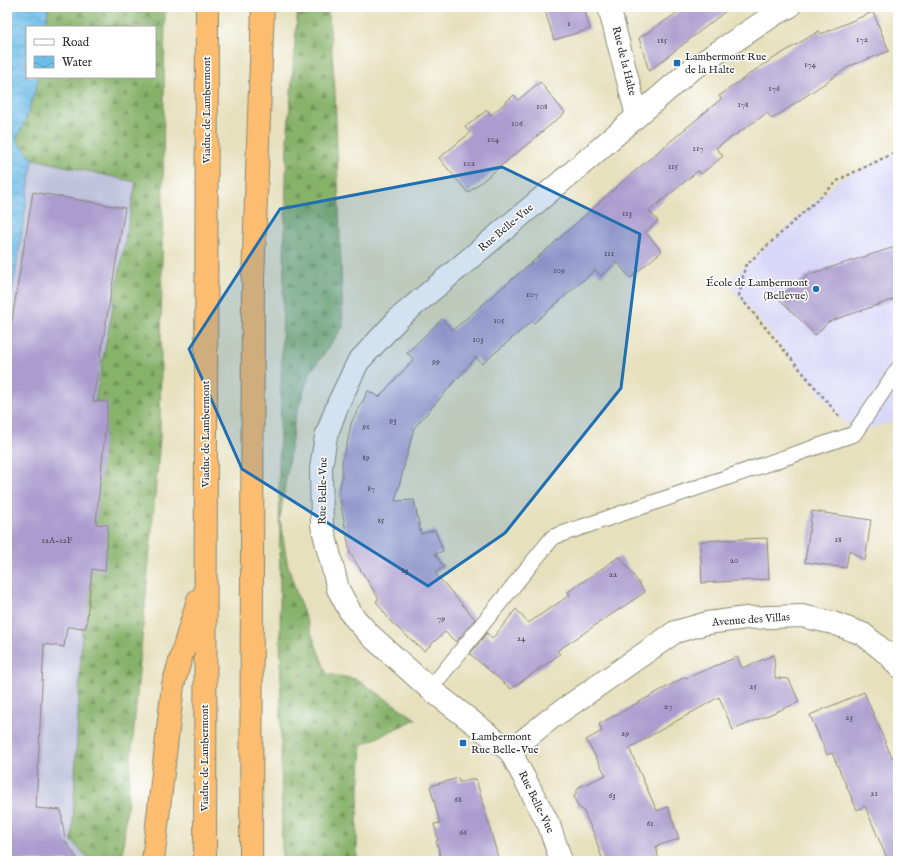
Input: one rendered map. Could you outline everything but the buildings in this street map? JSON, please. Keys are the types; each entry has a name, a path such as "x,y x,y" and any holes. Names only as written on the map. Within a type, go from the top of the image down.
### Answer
{"highway":[{"name":"Viaduc de Lambermont","path":"205,861 207,7"},
{"path":"251,861 253,280 263,7"},
{"path":"153,861 173,685 205,576"}],"street":[{"name":"Rue de la Halte","path":"609,7 614,20 637,116"},
{"name":"Rue Belle-Vue","path":"561,861 549,825 510,751 430,689 370,635 352,614 338,589 322,525 321,468 326,436 338,404 358,362 399,318 581,165 688,72 775,14 789,7"},
{"name":"Avenue des Villas","path":"510,751 550,718 675,632 707,623 746,618 802,616 833,623 863,634 890,656 898,666"}],"lane":[{"path":"430,689 553,537 854,434 898,369"}],"path":[{"path":"854,434 739,296 745,266 840,179 898,151"}],"highlighted area":[{"path":"502,167 640,234 621,388 505,533 428,586 242,469 189,349 280,209"}],"shaded area":[{"name":"École de Lambermont (Bellevue)","path":"898,151 898,420 854,434 727,282 840,179"},
{"path":"33,159 136,181 72,841 91,861 7,861 7,328"}],"green space":[{"path":"48,7 165,7 160,439 122,861 91,861 72,841 82,629 106,402 95,401 136,182 33,159 16,140 26,119 39,78 156,78 156,26 46,26"},
{"path":"298,7 326,7 329,17 335,90 343,327 310,373 295,418 280,519 287,562 299,601 327,674 356,679 416,719 362,745 357,824 357,861 282,861 279,466 287,142"}],"water":[{"path":"7,7 48,7 46,26 26,26 26,78 39,78 26,119 16,140 33,159 7,328"}],"place":[{"name":"Lambermont Rue de la Halte","path":"677,63"},
{"name":"École de Lambermont (Bellevue)","path":"816,289"},
{"name":"Lambermont Rue Belle-Vue","path":"463,743"}]}
